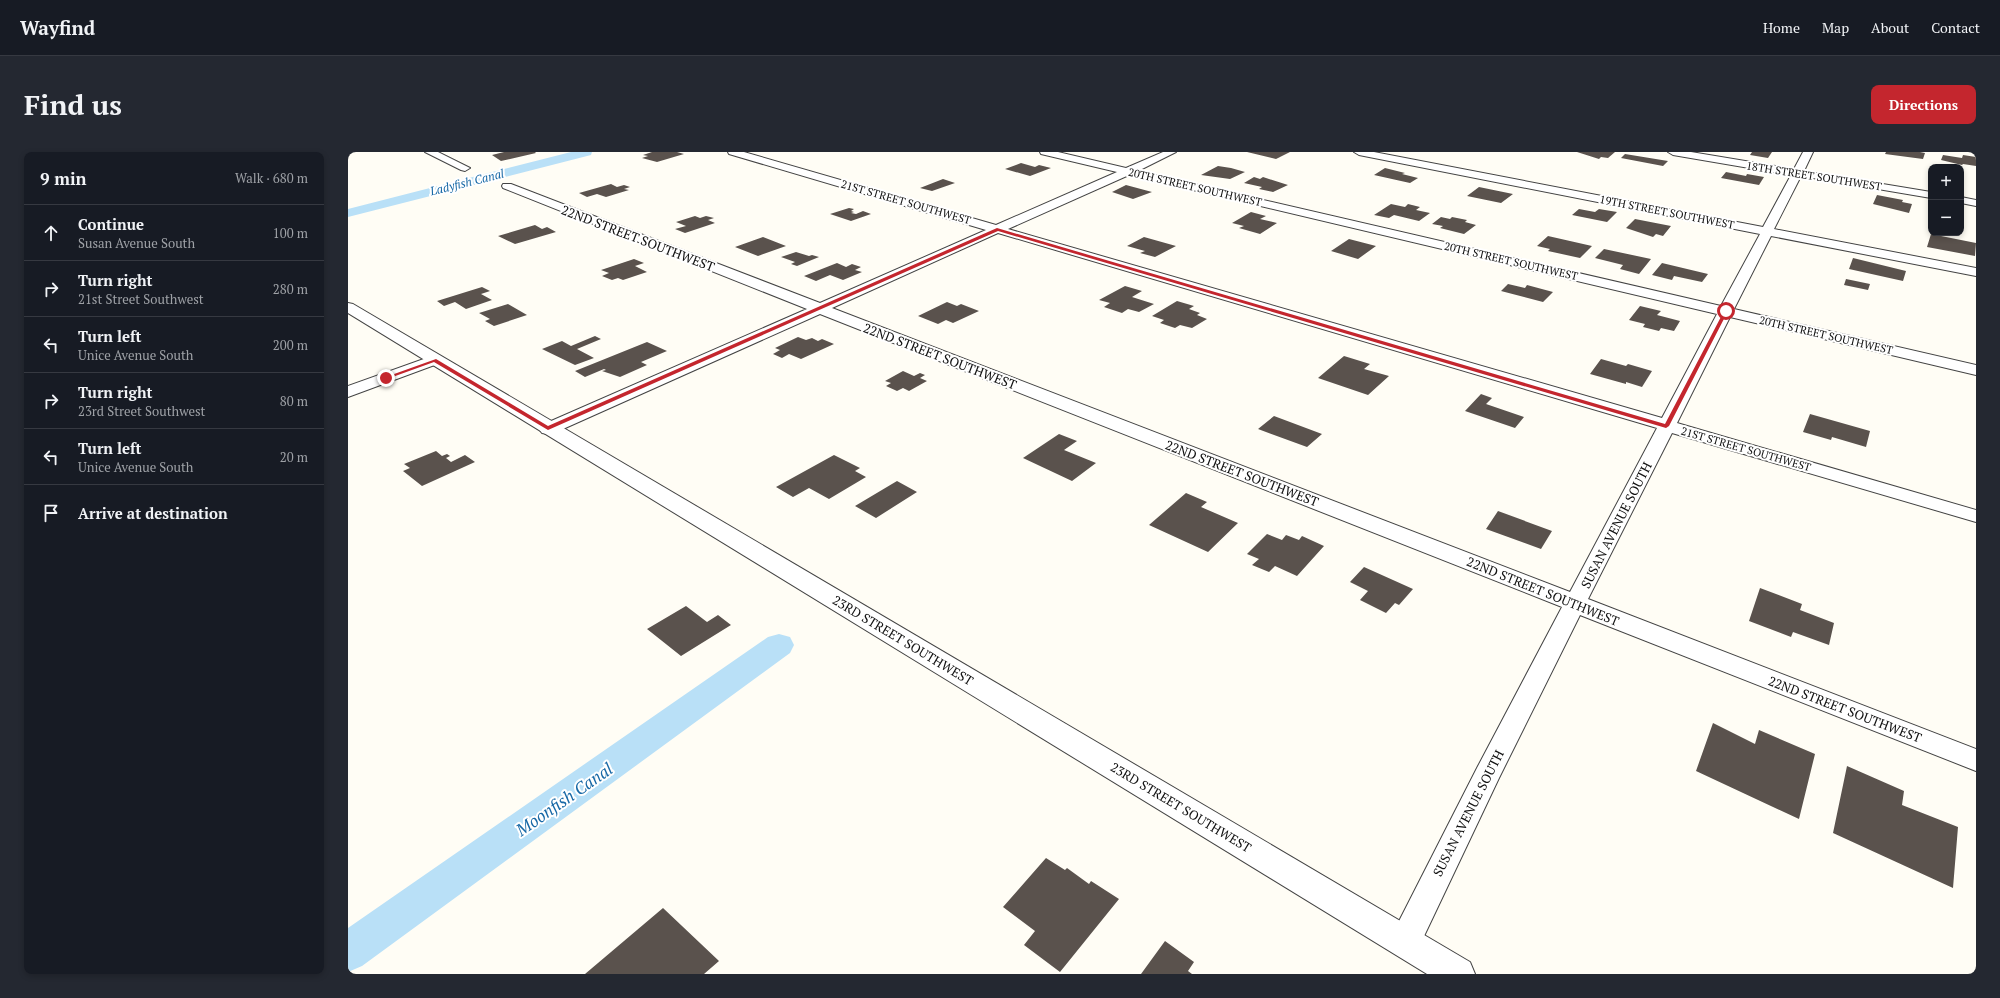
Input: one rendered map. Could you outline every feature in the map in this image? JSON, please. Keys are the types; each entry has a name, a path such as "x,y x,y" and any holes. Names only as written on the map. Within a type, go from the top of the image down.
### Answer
{"street":[{"path":"430,152 465,168"},
{"name":"21ST STREET SOUTHWEST","path":"734,152 1976,516"},
{"name":"20TH STREET SOUTHWEST","path":"1045,152 1976,370"},
{"path":"548,429 1171,152"},
{"name":"19TH STREET SOUTHWEST","path":"1359,152 1976,272"},
{"name":"18TH STREET SOUTHWEST","path":"1673,152 1928,195"},
{"name":"SUSAN AVENUE SOUTH","path":"1405,942 1486,776 1808,152"},
{"name":"22ND STREET SOUTHWEST","path":"507,186 1976,760"},
{"path":"1964,201 1976,203"},
{"name":"23RD STREET SOUTHWEST","path":"348,307 548,429 1458,974"},
{"path":"348,392 435,360"}],"building":[{"path":"504,152 536,153 501,161 492,155"},
{"path":"652,152 677,152 684,154 657,162 642,158 648,156 643,155"},
{"path":"1247,152 1290,152 1276,159"},
{"path":"1577,152 1615,152 1608,158 1601,157 1599,159"},
{"path":"1752,152 1772,152 1768,158 1750,155"},
{"path":"1886,152 1925,153 1923,159 1885,154"},
{"path":"1625,154 1668,161 1663,166 1621,158"},
{"path":"1943,155 1962,158 1963,155 1976,157 1976,166 1958,164 1941,160"},
{"path":"1021,163 1035,167 1039,165 1051,168 1030,176 1005,169"},
{"path":"1218,166 1245,172 1230,179 1201,175"},
{"path":"1385,168 1418,178 1410,183 1374,175"},
{"path":"1726,172 1746,176 1747,174 1764,177 1759,185 1721,178"},
{"path":"1254,177 1260,179 1263,177 1288,185 1273,192 1259,189 1262,187 1244,183"},
{"path":"943,179 955,183 932,191 920,188"},
{"path":"611,184 617,187 624,185 630,187 624,189 629,190 606,197 597,194 587,197 579,193"},
{"path":"1126,185 1152,192 1133,199 1112,192"},
{"path":"1479,187 1513,194 1501,203 1467,196"},
{"path":"1877,195 1903,200 1902,202 1912,204 1909,213 1873,204"},
{"path":"1391,204 1405,207 1408,204 1420,207 1416,210 1430,213 1419,221 1394,215 1389,218 1374,215"},
{"path":"849,208 854,209 851,211 854,212 851,213 856,214 863,211 871,214 851,221 830,214"},
{"path":"1579,209 1595,212 1599,209 1617,212 1607,222 1572,215"},
{"path":"1251,212 1266,216 1260,219 1277,223 1260,234 1239,228 1244,226 1232,223"},
{"path":"695,216 700,218 706,216 714,218 708,220 715,223 685,233 675,229 686,226 676,222"},
{"path":"1441,217 1450,219 1452,217 1467,220 1465,222 1476,225 1464,234 1440,228 1443,226 1432,224"},
{"path":"1635,219 1671,226 1663,236 1656,234 1653,237 1626,228"},
{"path":"535,225 542,229 547,227 556,232 515,244 498,236"},
{"path":"1548,236 1592,246 1580,258 1548,251 1550,249 1537,246"},
{"path":"1930,236 1941,236 1976,243 1975,256 1927,247"},
{"path":"763,237 786,246 758,256 735,247"},
{"path":"1144,237 1176,246 1155,257 1140,253 1145,251 1127,246"},
{"path":"1349,239 1376,246 1358,259 1331,251"},
{"path":"1604,249 1651,259 1639,274 1620,269 1623,265 1595,258"},
{"path":"796,252 819,257 797,266 791,264 795,262 781,257"},
{"path":"1853,258 1906,271 1903,281 1849,269"},
{"path":"634,259 644,263 635,266 647,272 623,280 618,278 612,280 602,276 609,273 601,270"},
{"path":"837,263 846,267 852,264 861,267 855,270 862,272 843,280 830,275 816,281 804,276"},
{"path":"1662,263 1708,274 1702,282 1674,276 1672,280 1652,275"},
{"path":"1846,279 1870,284 1868,290 1844,285"},
{"path":"1508,284 1525,288 1527,285 1553,292 1543,302 1501,291"},
{"path":"1125,286 1142,291 1132,297 1154,304 1139,312 1128,309 1122,313 1104,307 1110,303 1099,300"},
{"path":"482,287 490,291 481,294 492,300 466,309 455,302 444,306 437,301"},
{"path":"1177,301 1194,306 1189,309 1200,313 1197,315 1207,319 1192,328 1180,325 1175,328 1160,323 1164,320 1152,316"},
{"path":"947,302 957,306 961,304 979,311 953,323 946,320 938,324 918,316"},
{"path":"508,304 527,315 494,326 485,321 490,319 479,313"},
{"path":"1640,306 1661,311 1657,315 1680,321 1674,331 1661,328 1659,331 1643,327 1645,324 1629,320"},
{"path":"595,336 601,339 577,349 594,358 575,365 542,349 562,341 571,346"},
{"path":"798,337 806,340 812,338 818,341 822,339 834,344 801,359 789,354 782,358 773,354 780,350 775,348"},
{"path":"647,342 667,351 641,362 647,365 620,377 602,371 606,370 604,369 585,377 575,371"},
{"path":"1344,356 1370,364 1364,369 1389,376 1368,395 1318,378"},
{"path":"1601,359 1626,366 1628,364 1652,371 1642,387 1626,382 1626,384 1590,374"},
{"path":"903,371 914,376 920,373 925,375 920,378 927,381 909,391 903,388 897,391 886,386 891,383 885,381"},
{"path":"1481,394 1492,398 1486,404 1524,417 1515,428 1465,411"},
{"path":"1810,414 1870,431 1866,447 1832,437 1831,440 1803,432"},
{"path":"1274,416 1322,434 1307,447 1258,429"},
{"path":"1059,434 1077,441 1064,450 1096,463 1072,481 1023,458"},
{"path":"436,451 442,456 447,454 450,456 446,458 451,462 465,455 475,462 422,486 403,471 410,468 404,464"},
{"path":"834,455 860,468 855,471 866,477 829,499 809,488 793,497 776,487"},
{"path":"897,481 917,492 876,518 855,506"},
{"path":"1186,493 1207,502 1201,507 1238,523 1208,552 1149,525"},
{"path":"1498,511 1552,531 1541,549 1486,529"},
{"path":"1267,534 1282,540 1286,535 1299,540 1302,536 1324,546 1297,576 1275,566 1269,572 1252,565 1259,559 1247,554"},
{"path":"1364,567 1413,589 1399,605 1395,603 1386,613 1360,600 1368,591 1350,582"},
{"path":"1760,588 1802,604 1800,610 1834,623 1829,645 1793,632 1791,637 1749,621"},
{"path":"686,606 707,622 718,615 731,625 681,656 647,629"},
{"path":"1713,723 1755,744 1759,730 1815,754 1799,819 1696,771"},
{"path":"1847,766 1904,791 1902,805 1958,827 1953,888 1833,833"},
{"path":"1046,858 1065,870 1067,868 1089,884 1091,881 1119,899 1060,972 1024,945 1035,931 1003,907"},
{"path":"663,908 719,961 704,974 585,974"},
{"path":"1165,941 1194,962 1188,971 1192,974 1141,974"}],"waterway":[{"name":"Ladyfish Canal","path":"348,213 586,152"},
{"name":"Moonfish Canal","path":"348,952 779,645"}],"route":[{"path":"386,378 435,360 548,429 997,229 1666,426 1726,311"}]}
